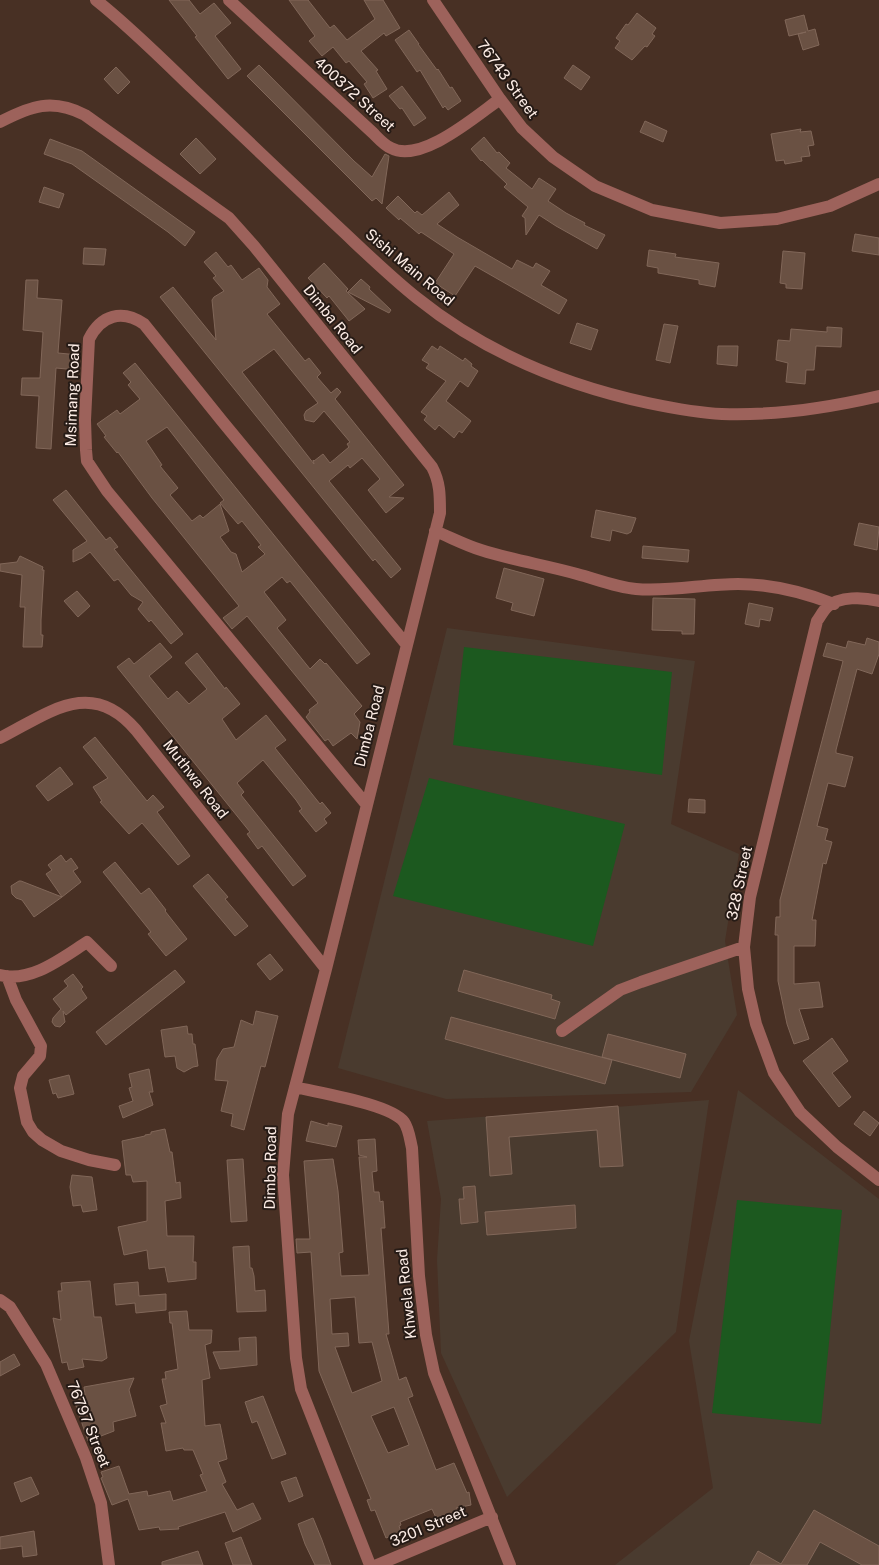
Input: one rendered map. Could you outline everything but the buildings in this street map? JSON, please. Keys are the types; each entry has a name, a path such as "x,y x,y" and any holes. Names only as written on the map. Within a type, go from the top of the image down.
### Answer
{"street":[{"name":"Sishi Main Road","path":"96,0 110,11 372,259 417,298 461,330 509,356 556,378 614,396 681,410 721,414 779,413 828,408 879,396"},
{"name":"Sishi Main Road","path":"101,0 110,11"},
{"name":"400372 Street","path":"229,0 391,148 402,151 420,150 469,122 500,99"},
{"name":"76743 Street","path":"433,0 500,99 522,128 553,157 595,186 652,210 720,222 777,220 830,206 879,184"},
{"name":"Dimba Road","path":"0,122 33,108 57,105 70,107 85,114 229,218 254,246 432,466 438,479 440,513 288,1114 284,1147 283,1175 296,1358 304,1397 370,1565"},
{"name":"Msimang Road","path":"366,804 107,491 87,462 85,420 89,339 95,328 104,321 116,316 125,315 136,318 144,324 222,422 406,644"},
{"path":"435,531 480,550 616,585 652,589 737,584 758,585 808,594 834,604 843,599 868,598 879,601"},
{"name":"328 Street","path":"834,604 827,607 817,621 807,659 750,898 744,947 748,990 756,1024 774,1073 800,1112 837,1147 879,1180"},
{"name":"Muthwa Road","path":"0,738 56,709 75,703 95,703 115,709 136,730 326,969"},
{"path":"111,966 86,942 52,964 33,973 4,976 41,1046 40,1056 23,1076 20,1088 27,1122 33,1132 42,1140 61,1151 89,1160 115,1165"},
{"path":"562,1031 620,990 650,978 744,947"},
{"name":"Khwela Road","path":"295,1087 381,1108 395,1114 404,1122 412,1148 419,1276 426,1335 434,1373 510,1565"},
{"name":"76797 Street","path":"5,1303 46,1364 86,1458 101,1503 109,1565"},
{"name":"3201 Street","path":"378,1565 492,1517"}],"shaded area":[{"path":"447,628 695,661 671,824 739,854 725,941 737,1015 691,1092 446,1099 338,1068"},
{"path":"738,1090 879,1199 879,1565 615,1565 713,1488 689,1341"},
{"path":"709,1100 676,1332 507,1497 441,1353 437,1260 441,1199 427,1121"}],"green space":[{"path":"464,647 672,672 662,775 453,745"},
{"path":"429,778 625,824 593,946 393,896"},
{"path":"737,1200 842,1210 821,1424 712,1413"}]}
